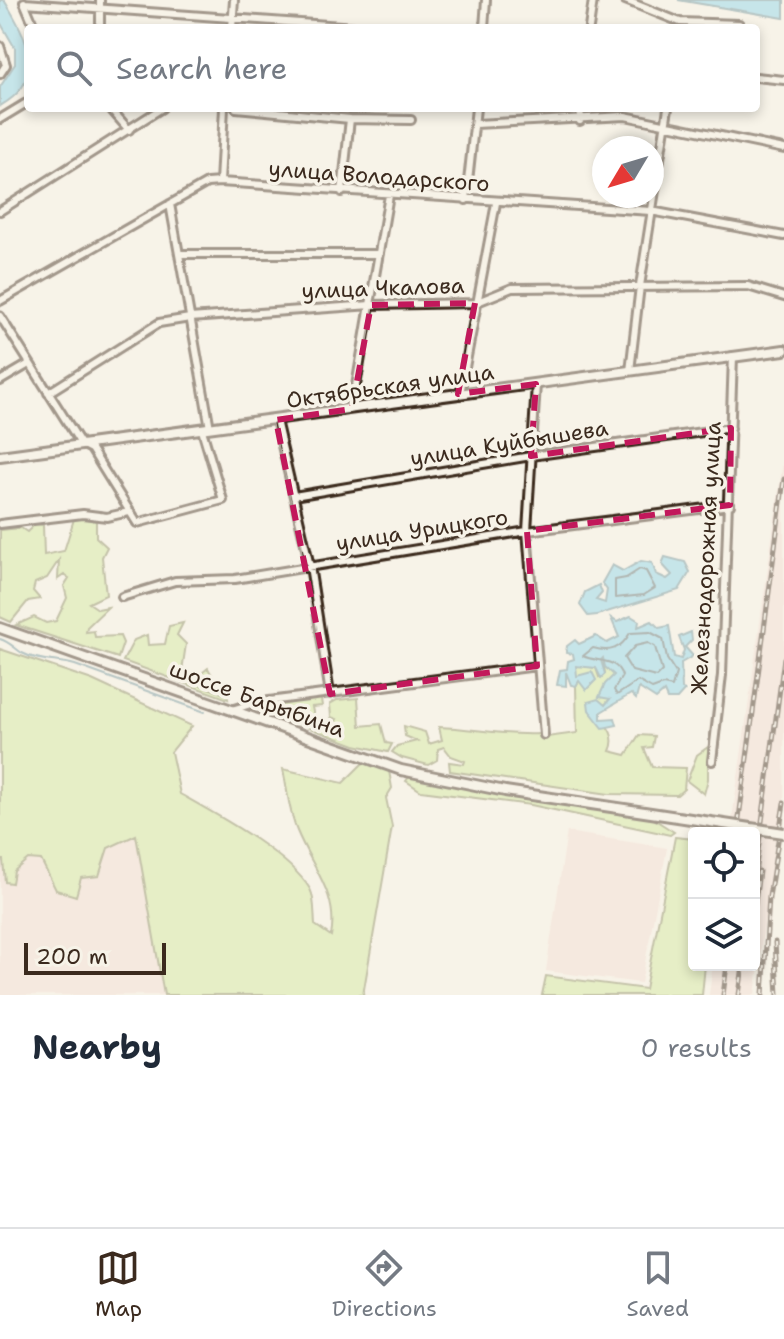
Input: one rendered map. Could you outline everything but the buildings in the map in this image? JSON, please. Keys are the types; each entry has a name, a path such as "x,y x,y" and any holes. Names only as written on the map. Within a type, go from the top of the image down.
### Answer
{"main road":[{"name":"Октябрьская улица","path":"0,456 784,350"},
{"name":"шоссе Барыбина","path":"0,628 401,770 505,791 784,833"}],"street":[{"path":"232,24 234,0"},
{"path":"484,24 486,0"},
{"path":"590,24 593,0"},
{"path":"625,0 678,24"},
{"path":"33,24 24,1 100,3 324,24"},
{"path":"100,3 100,24"},
{"path":"0,46 6,65 0,74"},
{"path":"760,77 784,80"},
{"path":"0,119 24,104"},
{"path":"113,112 129,130"},
{"path":"0,211 156,112"},
{"path":"220,182 224,112"},
{"path":"277,112 350,119 411,120"},
{"path":"466,200 476,112"},
{"path":"580,121 581,112"},
{"path":"630,371 667,112"},
{"path":"475,124 580,121 625,116 784,149"},
{"path":"342,192 350,119"},
{"name":"улица Володарского","path":"0,301 207,183 651,211 784,236"},
{"path":"352,409 389,195"},
{"path":"460,394 496,203"},
{"path":"0,316 81,444 91,449 137,523 223,500 206,429 181,254 170,204"},
{"path":"181,254 379,254"},
{"name":"улица Чкалова","path":"48,393 159,323 190,318 371,305 475,303 512,288 748,286 784,297"},
{"name":"Железнодорожная улица","path":"712,761 722,675 733,356"},
{"path":"0,381 29,364"},
{"path":"536,384 527,531 544,735"},
{"path":"276,420 310,566 330,694"},
{"name":"улица Куйбышева","path":"294,496 531,456 731,428"},
{"name":"улица Урицкого","path":"122,597 175,581 235,579 527,531 730,505"},
{"path":"0,524 83,514 107,517 129,512"},
{"path":"235,709 254,703 537,666"}],"highlighted area":[{"path":"475,303 458,394 536,384 531,456 731,428 730,505 527,531 537,666 330,694 276,420 352,409 371,305"}],"shaded area":[{"path":"784,455 784,826 777,825 760,956 760,827 731,827"},
{"path":"567,832 667,848 641,983 546,971"},
{"path":"136,834 164,995 0,995 0,860 14,871 28,859 41,860 56,890 81,878 100,876 108,848"},
{"path":"712,971 758,971 755,995 709,995"}],"green space":[{"path":"74,519 96,521 96,537 107,547 102,557 106,595 89,603 98,609 108,607 87,627 86,632 94,631 95,637 120,636 123,643 118,658 16,625 34,617 46,623 56,621 67,598 64,586 69,578 64,575 58,579 59,560 47,578 35,583 33,591 40,599 28,601 11,622 0,617 0,530 21,528 27,532 35,524 43,525 44,555 64,551"},
{"path":"183,623 177,635 186,644 182,671 192,675 192,681 208,668 214,679 198,684 227,695 228,699 123,661 134,640 147,635 148,645 165,644 169,626"},
{"path":"0,649 92,680 192,726 171,752 180,794 251,836 300,875 314,901 315,925 331,936 328,894 294,824 283,769 343,783 364,762 389,771 392,788 386,798 392,827 363,995 164,995 136,835 108,848 99,876 81,878 76,896 56,890 41,860 28,859 14,871 12,883 5,882 3,860 0,860"},
{"path":"603,658 615,675 609,683 610,699 605,705 588,702 610,731 610,751 626,755 639,735 654,736 652,747 644,748 652,767 686,768 684,789 677,795 609,794 450,771 449,762 464,764 465,761 451,756 444,747 438,749 437,760 428,765 392,752 397,746 417,741 405,736 404,726 425,732 429,744 442,740 439,727 547,737 577,733 576,686 579,680 596,680 576,677 576,665 596,668 599,677 605,674"},
{"path":"358,698 360,726 381,724 386,743 392,744 388,752 355,745 267,712 275,709 276,704 321,699 322,706 312,707 315,723 332,729 337,719 331,717 330,704 337,700"},
{"path":"708,747 708,779 704,794 687,781 697,755"},
{"path":"409,777 649,816 674,832 670,835 531,805 421,791 406,781"},
{"path":"675,837 688,838 688,971 704,971 702,995 542,995 546,976 645,989"}],"water":[{"path":"0,0 4,0 24,38 24,84 0,106 0,87 15,64 15,48 0,22"},
{"path":"678,0 784,0 784,18"},
{"path":"665,557 685,562 690,572 679,590 597,615 588,616 580,605 585,592 599,585 602,593 596,600 605,603 607,590 602,583 612,565 623,571 641,561 652,563 656,574 667,579 672,575 662,564"},
{"path":"631,616 639,621 638,627 652,621 659,628 669,626 674,657 681,659 684,650 679,637 691,632 692,640 685,647 693,656 681,663 682,689 685,690 677,699 667,699 664,692 656,699 639,688 636,699 631,694 601,712 601,719 615,718 617,725 603,728 589,710 588,702 598,699 605,705 610,699 599,697 614,675 605,667 603,658 605,674 601,678 596,668 576,666 577,676 592,672 596,680 586,690 579,681 576,686 571,685 566,672 566,686 557,685 560,670 567,669 568,661 574,659 573,654 566,653 567,646 575,640 579,644 596,636 607,643 619,637 611,618 617,622"}],"waterway":[{"path":"0,639 28,656 75,665 205,712"}],"railway":[{"path":"738,827 784,479"},
{"path":"760,836 784,658"},
{"path":"763,995 769,897 784,803"},
{"path":"775,942 778,995"},
{"path":"723,995 726,971"},
{"path":"739,995 742,971"}]}
